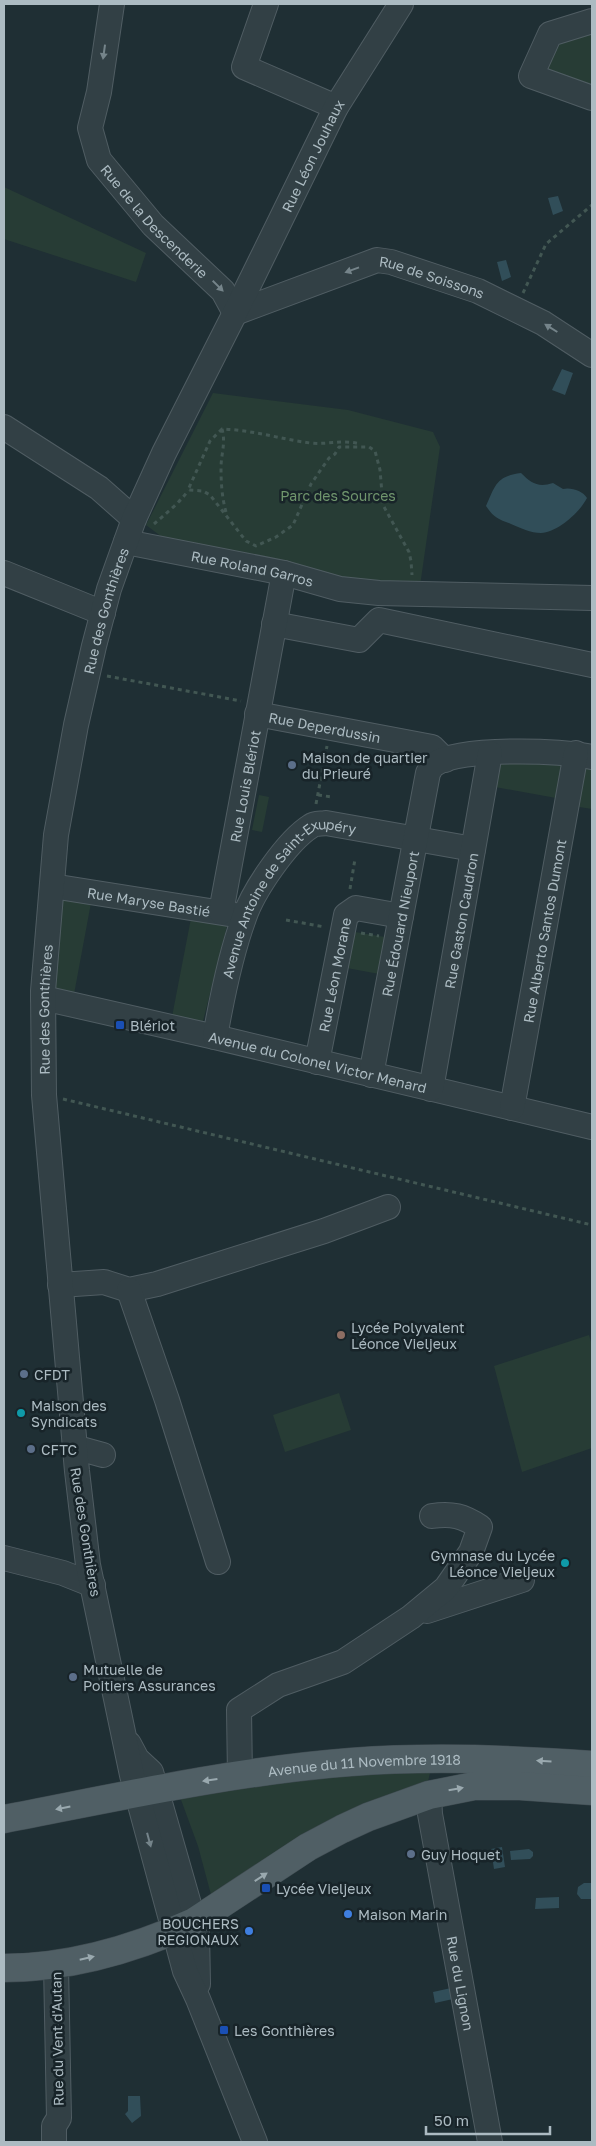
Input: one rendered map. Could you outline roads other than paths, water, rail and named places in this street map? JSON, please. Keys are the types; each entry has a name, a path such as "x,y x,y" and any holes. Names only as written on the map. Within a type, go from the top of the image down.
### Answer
{"main road":[{"name":"Avenue du 11 Novembre 1918","path":"4,1819 147,1791 240,1776 340,1764 391,1760 477,1759 592,1765"},
{"name":"Avenue du 11 Novembre 1918","path":"4,1968 56,1965 139,1945 184,1927 333,1833 368,1817 430,1795 474,1786 520,1786 592,1791"}],"street":[{"name":"Rue de la Descenderie","path":"112,4 99,92 90,128 99,160 153,225 223,290 235,313"},
{"path":"266,4 244,67 336,107"},
{"name":"Rue Léon Jouhaux","path":"235,313 336,107 401,4"},
{"path":"592,21 550,34 531,76 592,98"},
{"name":"Rue de Soissons","path":"235,313 377,260 391,262 478,291 543,323 592,354"},
{"name":"Rue des Gonthières","path":"235,313 164,453 134,519 128,542 103,613 76,725 56,835 43,998 44,1095 74,1447 95,1594 124,1733 147,1791 184,1927 185,1972 198,1999 255,2142"},
{"path":"4,427 99,488 134,519"},
{"name":"Rue Roland Garros","path":"128,542 284,573 340,590 408,594 592,598"},
{"path":"4,573 103,613"},
{"name":"Rue Louis Blériot","path":"221,912 284,573"},
{"path":"274,624 360,640 379,620 379,593"},
{"path":"379,620 592,665"},
{"name":"Rue Deperdussin","path":"258,709 331,728 432,747 437,766"},
{"path":"437,766 490,753 533,751 584,755"},
{"name":"Rue Gaston Caudron","path":"431,1089 490,753"},
{"name":"Rue Alberto Santos Dumont","path":"512,1108 584,755"},
{"name":"Rue Édouard Nieuport","path":"371,1075 416,839 437,766"},
{"name":"Avenue Antoine de Saint-Exupéry","path":"215,1037 228,974 244,916 279,857 313,824 326,824 473,849"},
{"name":"Rue Maryse Bastié","path":"52,886 244,916"},
{"name":"Rue Léon Morane","path":"317,1062 344,922 356,908 401,916"},
{"name":"Avenue du Colonel Victor Menard","path":"43,998 592,1127"},
{"path":"60,1285 104,1282 129,1290 156,1284 315,1234 388,1207"},
{"path":"129,1290 168,1400 218,1562"},
{"path":"74,1447 104,1455"},
{"path":"240,1776 239,1710 278,1686 343,1662 411,1617 446,1588 472,1552 480,1527 464,1517 446,1513 432,1516"},
{"path":"4,1558 63,1573 95,1594"},
{"path":"411,1617 522,1580"},
{"path":"147,1791 173,1802 199,1897 184,1927"},
{"name":"Rue du Lignon","path":"430,1795 430,1814 490,2142"},
{"name":"Rue du Vent d'Autan","path":"54,2142 54,2126 59,2118 56,1965"}],"water":[{"path":"558,196 563,211 553,215 548,198"},
{"path":"506,260 511,277 502,281 497,262"},
{"path":"562,369 573,373 565,395 552,390"},
{"path":"521,473 535,484 553,483 563,489 576,490 587,498 574,515 548,532 541,533 522,529 497,518 486,506 494,488 501,479"},
{"path":"502,1847 505,1867 494,1869 491,1849"},
{"path":"529,1849 533,1852 533,1856 530,1859 511,1860 510,1851"},
{"path":"584,1883 592,1883 592,1899 581,1899 577,1894 578,1887"},
{"path":"559,1897 559,1908 535,1909 536,1898"},
{"path":"451,1988 453,1999 435,2003 433,1992"},
{"path":"128,2096 140,2096 141,2116 132,2123 125,2114 128,2111"}],"place":[{"name":"Maison de quartier du Prieuré","path":"292,765"},
{"name":"Blériot","path":"120,1025"},
{"name":"Lycée Polyvalent Léonce Vieljeux","path":"341,1335"},
{"name":"CFDT","path":"24,1374"},
{"name":"Maison des Syndicats","path":"21,1413"},
{"name":"CFTC","path":"31,1449"},
{"name":"Gymnase du Lycée Léonce Vieljeux","path":"565,1563"},
{"name":"Mutuelle de Poitiers Assurances","path":"73,1677"},
{"name":"Guy Hoquet","path":"411,1854"},
{"name":"Lycée Vieljeux","path":"266,1888"},
{"name":"Maison Marin","path":"348,1914"},
{"name":"BOUCHERS REGIONAUX","path":"249,1931"},
{"name":"Les Gonthières","path":"224,2030"}],"park label":[{"name":"Parc des Sources","path":"338,495"}]}
